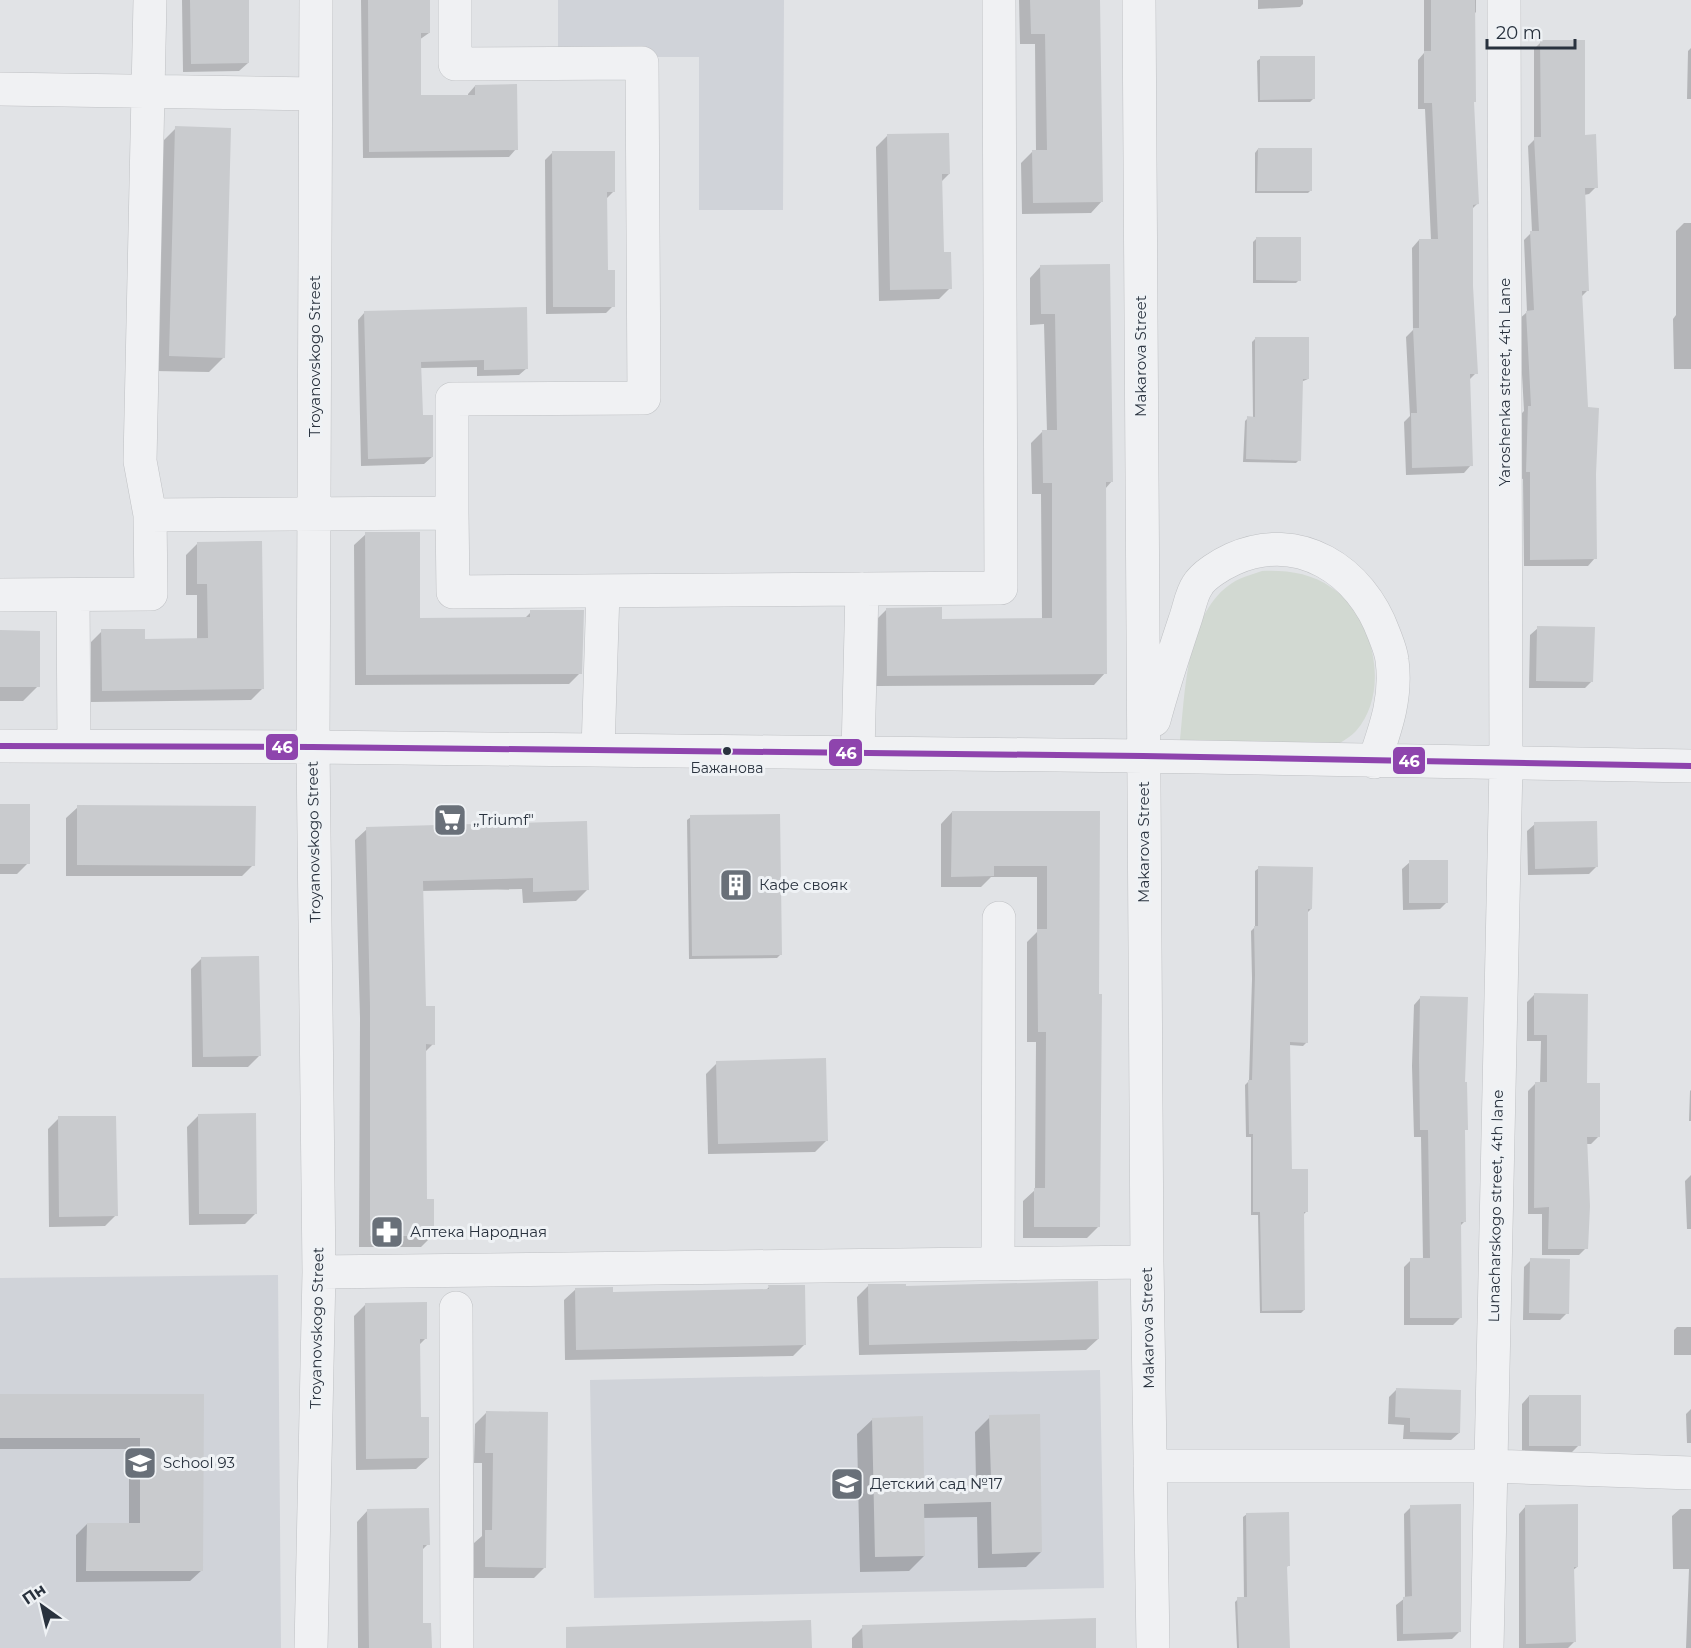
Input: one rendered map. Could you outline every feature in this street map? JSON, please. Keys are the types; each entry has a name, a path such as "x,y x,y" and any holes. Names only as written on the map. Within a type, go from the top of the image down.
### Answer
{"street":[{"path":"0,595 151,594 150,515 140,461 150,0"},
{"name":"Troyanovskogo Street","path":"311,1648 319,1272 313,747 316,0"},
{"path":"455,0 455,64 642,63 644,398 452,399 453,592 1001,588 999,0"},
{"name":"Makarova Street","path":"1139,0 1147,1262 1153,1648"},
{"name":"Yaroshenka street, 4th Lane","path":"1504,0 1506,764"},
{"path":"0,89 315,94"},
{"path":"150,515 452,513"},
{"path":"1143,756 1167,674 1197,585 1221,564 1247,553 1280,549 1309,555 1338,568 1360,591 1379,620 1392,657 1395,688 1374,762"},
{"path":"858,753 862,589"},
{"path":"598,750 603,591"},
{"path":"73,595 74,746"},
{"path":"0,746 1143,756 1691,766"},
{"name":"Lunacharskogo street, 4th lane","path":"1487,1648 1506,764"},
{"path":"998,1264 999,918"},
{"path":"319,1272 1147,1262"},
{"path":"456,1308 457,1648"},
{"path":"1150,1466 1490,1466 1691,1473"}],"shaded area":[{"path":"558,0 784,0 783,210 699,210 699,57 558,57"},
{"path":"1262,571 1290,572 1316,579 1332,588 1347,601 1367,635 1373,655 1375,676 1373,696 1367,715 1353,734 1342,742 1325,749 1180,742 1190,658 1203,617 1214,600 1228,586"},
{"name":"School 93","path":"278,1275 281,1648 0,1648 0,1278"},
{"name":"Детский сад №17","path":"1100,1370 1104,1588 594,1598 590,1380"}],"building":[{"path":"190,0 249,0 249,63 191,64"},
{"path":"368,0 430,0 430,33 421,33 421,95 475,95 475,85 517,84 518,150 369,152"},
{"path":"1030,0 1100,0 1103,202 1033,203 1032,150 1047,150 1045,34 1031,34"},
{"path":"1431,0 1475,0 1476,102 1474,102 1479,204 1473,205 1473,286 1478,374 1470,374 1473,466 1412,468 1411,413 1417,413 1413,328 1419,328 1419,239 1438,239 1432,103 1424,103 1424,51 1431,51"},
{"path":"1540,40 1585,40 1585,135 1596,134 1598,188 1585,188 1589,291 1582,291 1588,407 1599,408 1596,474 1597,559 1530,560 1530,472 1526,472 1528,406 1531,406 1526,311 1534,310 1530,231 1539,231 1534,137 1541,137"},
{"path":"1260,56 1315,56 1315,99 1260,100"},
{"path":"175,126 231,128 225,358 169,356"},
{"path":"949,133 950,174 942,174 944,252 951,252 952,289 890,290 887,134"},
{"path":"1258,148 1312,148 1312,191 1257,191"},
{"path":"552,151 615,151 615,192 607,192 608,270 615,270 615,307 553,307"},
{"path":"1256,237 1301,237 1301,281 1256,280"},
{"path":"1110,264 1113,482 1106,482 1107,674 887,676 886,608 942,607 942,619 1052,618 1052,483 1043,483 1042,430 1057,430 1055,314 1041,314 1040,265"},
{"path":"527,307 528,369 484,370 484,360 421,362 423,415 433,415 433,457 368,459 364,311"},
{"path":"1255,337 1309,337 1309,379 1303,379 1301,461 1246,459 1247,416 1255,417"},
{"path":"365,532 420,532 420,618 530,617 530,610 584,610 582,674 366,675"},
{"path":"262,541 264,689 102,691 101,629 145,629 145,639 208,638 207,584 197,584 197,542"},
{"path":"1537,626 1595,627 1593,682 1536,681"},
{"path":"0,630 40,631 40,687 0,687"},
{"path":"0,804 30,804 30,864 0,864"},
{"path":"77,805 256,806 255,866 77,865"},
{"path":"952,811 1100,811 1099,994 1102,994 1100,1227 1034,1227 1034,1188 1045,1188 1046,1032 1038,1032 1037,929 1047,929 1047,866 994,866 994,876 951,877"},
{"name":"Кафе свояк","path":"780,814 782,955 692,956 690,815"},
{"path":"587,821 589,890 533,892 533,878 423,881 426,1006 435,1006 435,1045 426,1044 427,1199 434,1199 434,1236 370,1236 370,1006 366,827"},
{"path":"1597,821 1598,867 1535,869 1534,822"},
{"path":"1409,860 1448,860 1448,903 1409,903"},
{"path":"1258,866 1313,867 1312,909 1308,909 1308,1043 1290,1042 1292,1169 1308,1169 1308,1212 1304,1212 1305,1310 1262,1311 1260,1212 1253,1212 1253,1134 1249,1134 1248,1080 1252,1080 1254,926 1258,926"},
{"path":"259,956 261,1056 203,1057 201,957"},
{"path":"1534,993 1588,994 1587,1083 1600,1083 1600,1137 1587,1137 1590,1206 1588,1249 1548,1249 1549,1207 1534,1208 1535,1082 1547,1082 1547,1035 1534,1035"},
{"path":"1420,996 1468,997 1465,1082 1467,1082 1468,1130 1465,1130 1466,1222 1461,1222 1462,1318 1410,1318 1410,1258 1430,1258 1428,1130 1420,1130"},
{"path":"826,1058 828,1141 718,1144 716,1061"},
{"path":"256,1113 257,1214 199,1214 198,1114"},
{"path":"58,1116 116,1116 118,1216 59,1217"},
{"path":"1530,1258 1570,1259 1569,1314 1529,1313"},
{"path":"1098,1281 1099,1339 869,1345 868,1284 906,1284 906,1286"},
{"path":"768,1285 805,1285 806,1345 576,1350 575,1288 613,1287 613,1292 769,1289"},
{"path":"427,1302 427,1339 420,1339 421,1417 429,1417 429,1458 366,1459 365,1303"},
{"path":"1396,1388 1461,1390 1460,1433 1410,1432 1410,1418 1395,1417"},
{"path":"0,1394 204,1394 203,1571 86,1571 87,1523 140,1523 140,1438 0,1438"},
{"path":"1529,1395 1581,1395 1581,1446 1529,1446"},
{"path":"486,1411 548,1412 546,1568 485,1567 485,1530 492,1530 493,1453 485,1453"},
{"path":"1040,1414 1042,1552 992,1554 991,1502 924,1504 925,1556 875,1557 872,1418 923,1416 924,1480 991,1479 989,1415"},
{"path":"1461,1504 1461,1632 1403,1634 1403,1597 1412,1596 1410,1505"},
{"path":"1578,1504 1578,1567 1574,1567 1576,1642 1526,1644 1525,1505"},
{"path":"429,1508 430,1545 423,1545 423,1623 431,1623 432,1648 369,1648 367,1509"},
{"path":"1289,1512 1290,1566 1287,1566 1290,1648 1239,1648 1237,1597 1247,1597 1246,1513"},
{"path":"1096,1618 1096,1648 863,1648 862,1625"},
{"path":"811,1620 812,1648 566,1648 566,1627"}],"transit line":[{"name":"46","path":"0,746 1143,756 1691,766"}],"place":[{"name":"Бажанова","path":"727,751"},
{"name":",,Triumf\"","path":"450,820"},
{"name":"Кафе свояк","path":"736,885"},
{"name":"Аптека Народная","path":"387,1232"},
{"name":"School 93","path":"140,1463"},
{"name":"Детский сад №17","path":"847,1484"}]}
